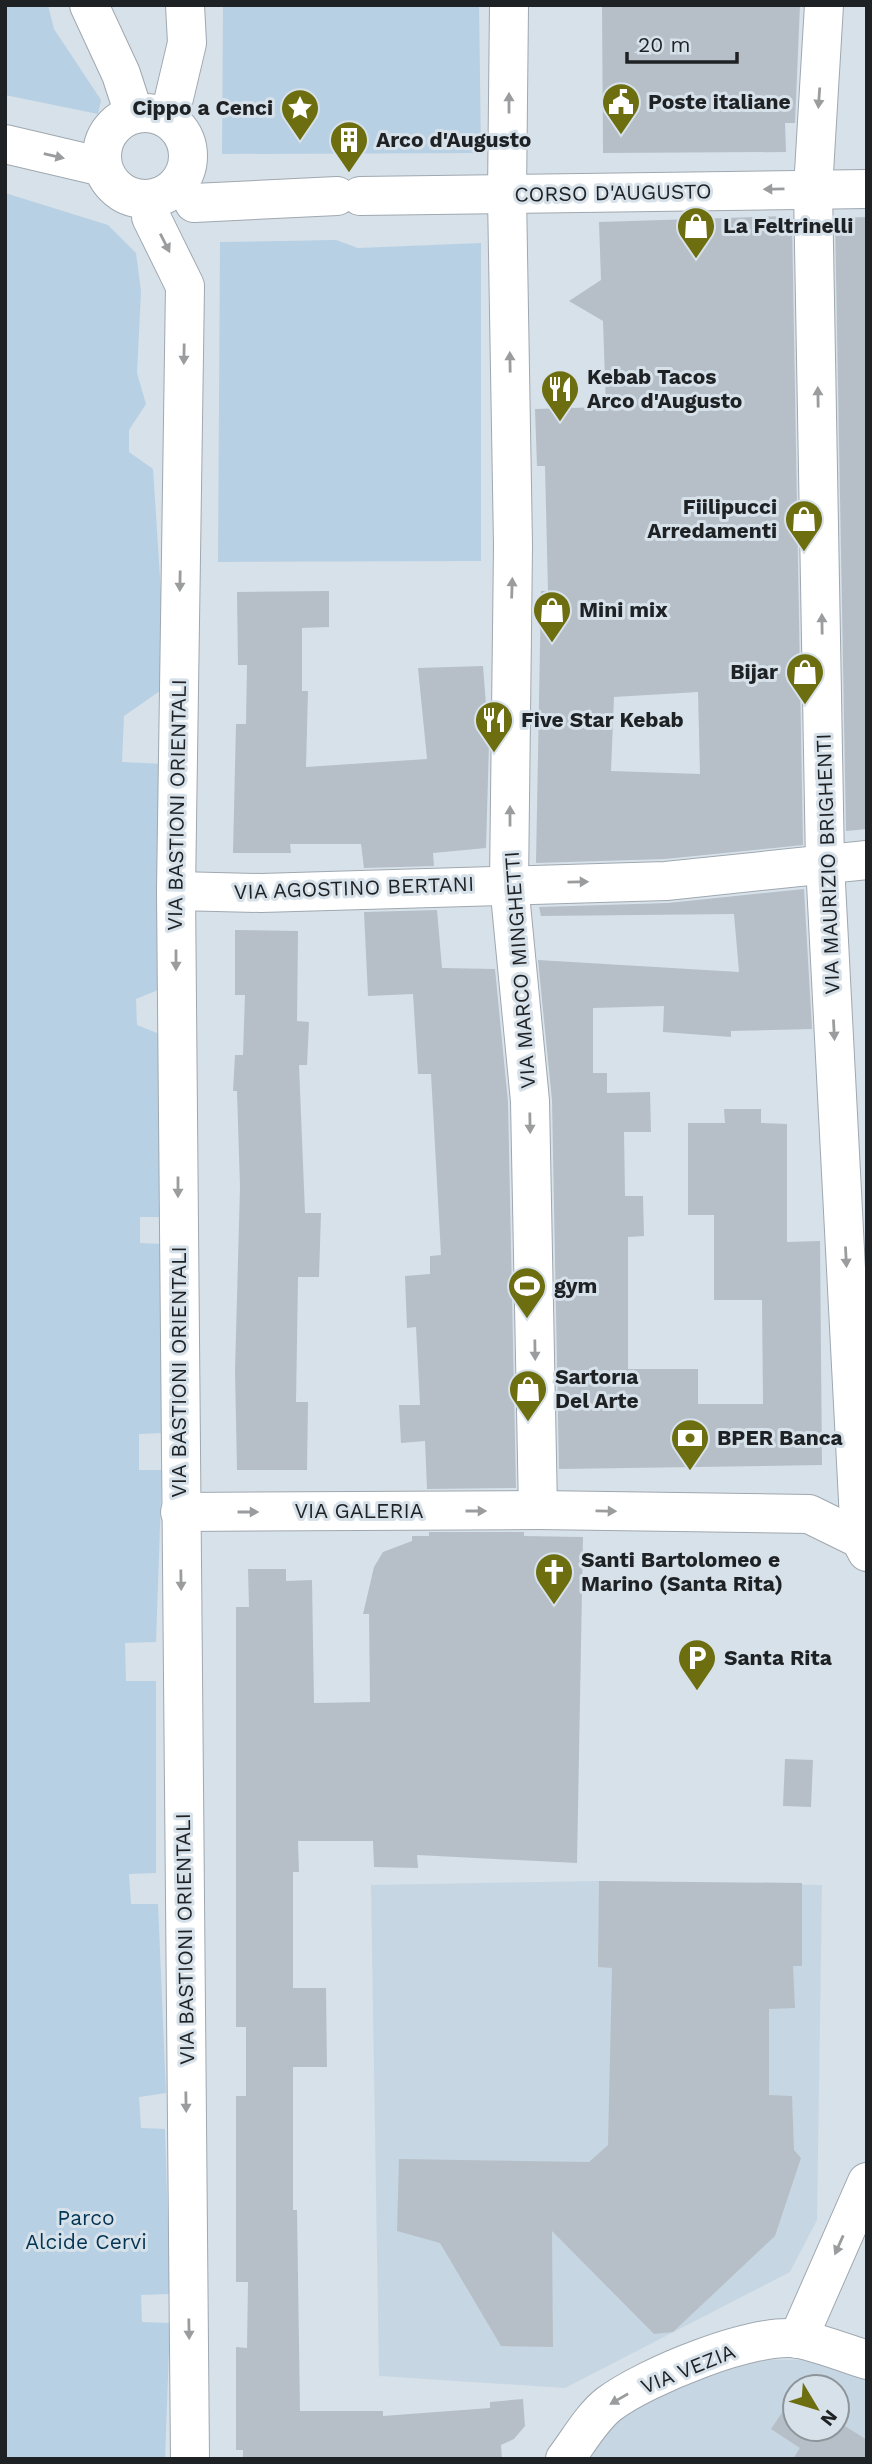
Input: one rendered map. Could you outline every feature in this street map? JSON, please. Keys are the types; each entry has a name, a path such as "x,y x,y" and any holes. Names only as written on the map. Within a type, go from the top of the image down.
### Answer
{"street":[{"path":"89,5 121,74 152,116 185,136 189,159 186,170 173,190 151,199 140,199 121,192 107,177 103,167 103,145 107,134 124,118 152,116"},
{"path":"152,116 187,43 186,5"},
{"name":"VIA MARCO MINGHETTI","path":"509,5 507,195 512,430 509,884 530,1101 538,1510"},
{"name":"VIA MAURIZIO BRIGHENTI","path":"824,5 813,188 825,864 863,1545"},
{"path":"5,144 103,167"},
{"name":"CORSO D'AUGUSTO","path":"194,203 349,196 867,189"},
{"name":"VIA BASTIONI ORIENTALI","path":"151,199 151,216 185,286 176,891 190,2459"},
{"name":"VIA AGOSTINO BERTANI","path":"176,891 261,893 666,881 867,860"},
{"name":"VIA GALERIA","path":"180,1512 538,1510 809,1514 863,1545"},
{"path":"798,2339 867,2182"},
{"name":"VIA VEZIA","path":"565,2459 607,2405 654,2378 739,2347 798,2339 867,2360"}],"shaded area":[{"path":"599,1881 822,1885 817,2220 790,2272 565,2388 379,2376 371,1885"},
{"path":"728,2359 817,2360 850,2373 781,2373 781,2443 851,2443 851,2374 867,2380 867,2459 578,2459 612,2409"}],"green space":[{"path":"5,5 48,5 54,29 101,100 98,114 5,95"},
{"path":"223,5 479,5 481,153 222,154"},
{"name":"Parco Alcide Cervi","path":"5,193 108,225 136,253 141,291 137,373 146,404 129,430 129,452 153,469 167,686 124,716 122,762 165,764 163,988 136,999 137,1025 162,1035 161,1217 140,1217 140,1243 161,1244 164,1433 139,1434 139,1470 162,1470 156,1642 125,1643 126,1681 156,1681 156,1873 129,1874 131,1904 158,1904 166,2093 139,2097 141,2128 165,2129 170,2294 141,2295 142,2322 170,2323 165,2459 5,2459"},
{"path":"336,240 358,248 481,243 481,561 218,562 220,242"}],"building":[{"path":"602,5 800,5 795,123 785,123 786,152 603,153"},
{"path":"785,216 786,220 792,220 803,845 665,859 536,863 541,591 548,591 545,466 537,466 535,409 606,407 603,321 569,301 601,280 599,222","holes":["698,692 700,774 611,771 614,697"]},
{"path":"867,217 867,829 846,831 835,218"},
{"path":"329,591 329,627 302,628 302,691 308,691 306,767 427,759 418,668 483,666 489,744 486,848 433,853 434,866 364,868 361,844 290,844 291,853 233,853 236,724 246,724 247,665 238,665 237,592"},
{"path":"804,889 812,1029 731,1031 731,1037 663,1032 664,1006 593,1008 593,1073 607,1073 607,1093 650,1092 651,1132 624,1132 625,1196 643,1196 644,1236 628,1237 628,1369 698,1369 698,1404 763,1404 762,1300 714,1300 714,1215 688,1215 688,1123 725,1123 724,1109 761,1109 761,1123 787,1124 787,1242 820,1241 822,1465 559,1469 552,1100 538,960 739,972 734,914 541,916 539,907 668,903"},
{"path":"437,910 442,968 495,969 508,1102 516,1488 427,1489 425,1441 401,1443 399,1405 420,1405 416,1327 407,1328 405,1276 430,1274 430,1256 441,1255 431,1074 418,1074 413,994 368,996 364,912"},
{"path":"235,930 298,931 297,1021 309,1022 307,1065 299,1065 305,1213 321,1213 319,1277 298,1277 296,1402 308,1402 307,1470 237,1470 235,1371 240,1187 237,1091 233,1091 235,1055 243,1055 245,995 235,995"},
{"path":"429,1532 524,1532 524,1536 583,1537 577,1863 417,1855 418,1868 374,1867 373,1841 298,1841 299,1872 293,1872 293,1988 326,1988 327,2067 293,2067 293,2210 297,2210 300,2411 383,2411 383,2416 490,2408 490,2402 523,2399 525,2426 514,2439 501,2445 502,2459 243,2459 243,2450 236,2450 236,2347 247,2348 248,2282 236,2282 236,2096 246,2096 246,2027 236,2027 236,1607 249,1607 248,1569 286,1569 286,1581 312,1580 314,1703 370,1702 369,1614 363,1614 374,1567 383,1552 412,1541 412,1536 429,1536"},
{"path":"785,1759 813,1760 811,1807 783,1806"},
{"path":"599,1881 802,1883 802,1966 793,1966 795,2008 769,2009 769,2095 792,2096 794,2150 801,2158 775,2236 673,2332 654,2334 552,2231 553,2347 501,2346 440,2243 397,2231 399,2159 589,2162 608,2145 612,1968 598,1967"},
{"path":"781,2414 781,2436 771,2429"},
{"path":"851,2430 867,2440 867,2459 793,2459 800,2448 792,2443 851,2443"}],"place":[{"name":"Poste italiane","path":"621,136"},
{"name":"Cippo a Cenci","path":"300,142"},
{"name":"Arco d'Augusto","path":"349,174"},
{"name":"La Feltrinelli","path":"696,260"},
{"name":"Kebab Tacos Arco d'Augusto","path":"560,423"},
{"name":"Fiilipucci Arredamenti","path":"804,553"},
{"name":"Mini mix","path":"552,644"},
{"name":"Bijar","path":"805,706"},
{"name":"Five Star Kebab","path":"494,754"},
{"name":"gym","path":"527,1320"},
{"name":"Sartorıa Del Arte","path":"528,1423"},
{"name":"BPER Banca","path":"690,1472"},
{"name":"Santi Bartolomeo e Marino (Santa Rita)","path":"554,1606"},
{"name":"Santa Rita","path":"697,1692"}]}
